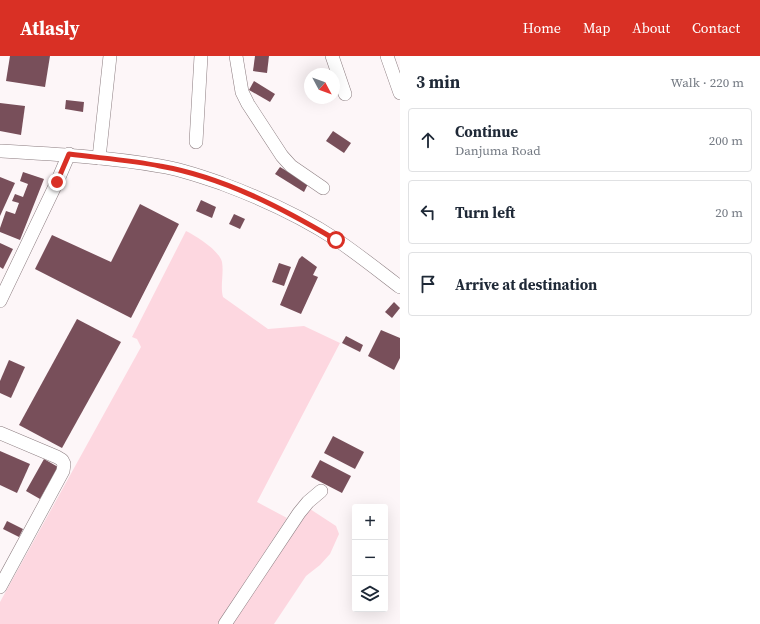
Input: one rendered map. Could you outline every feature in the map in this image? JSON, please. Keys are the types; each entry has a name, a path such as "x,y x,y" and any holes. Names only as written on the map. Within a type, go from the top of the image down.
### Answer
{"street":[{"path":"99,158 110,56"},
{"path":"196,142 201,56"},
{"path":"236,56 242,92 248,104 282,156 291,166 323,188"},
{"path":"332,56 345,94"},
{"path":"387,56 400,93"},
{"path":"0,151 69,154 161,166 203,177 247,193 293,215 336,240 400,287"},
{"path":"0,301 69,154"},
{"path":"0,433 57,457 62,460 64,464 63,471 0,587"},
{"path":"225,624 299,513 321,490"}],"shaded area":[{"path":"186,231 207,244 220,257 222,262 223,297 268,329 304,326 340,343 257,502 287,518 218,624 0,624 0,602 141,347 137,339 132,337"},
{"path":"310,509 336,526 339,534 330,554 320,565 306,576 274,624 232,624"}],"building":[{"path":"10,56 50,56 45,87 6,81"},
{"path":"255,56 269,56 267,73 253,71"},
{"path":"254,81 275,94 270,102 249,90"},
{"path":"66,100 84,102 83,112 65,109"},
{"path":"0,103 25,106 21,135 0,131"},
{"path":"333,131 351,143 344,153 326,141"},
{"path":"280,167 308,184 304,192 275,174"},
{"path":"23,172 44,179 20,240 0,232 0,228 6,211 15,214 19,203 12,201 15,194 23,197 28,184 20,181"},
{"path":"0,177 15,183 0,216"},
{"path":"201,200 216,207 212,218 196,211"},
{"path":"140,204 179,224 131,318 35,269 52,235 111,262"},
{"path":"234,214 245,219 240,229 229,224"},
{"path":"0,243 13,249 3,269 0,267"},
{"path":"302,256 317,267 313,275 318,277 301,314 280,305 299,259"},
{"path":"279,263 291,267 284,286 272,282"},
{"path":"394,302 400,308 392,318 385,312"},
{"path":"77,319 121,342 62,448 19,425"},
{"path":"381,330 400,338 400,358 394,370 368,356"},
{"path":"346,336 363,345 360,352 342,343"},
{"path":"9,360 25,367 11,398 0,393 0,381"},
{"path":"333,436 364,452 355,469 324,453"},
{"path":"0,451 30,464 17,493 0,485"},
{"path":"44,459 58,467 40,499 26,491"},
{"path":"320,460 351,476 342,493 311,477"},
{"path":"7,521 23,529 19,537 3,529"}],"route":[{"path":"57,182 69,154 161,166 203,177 247,193 293,215 336,240"}]}
